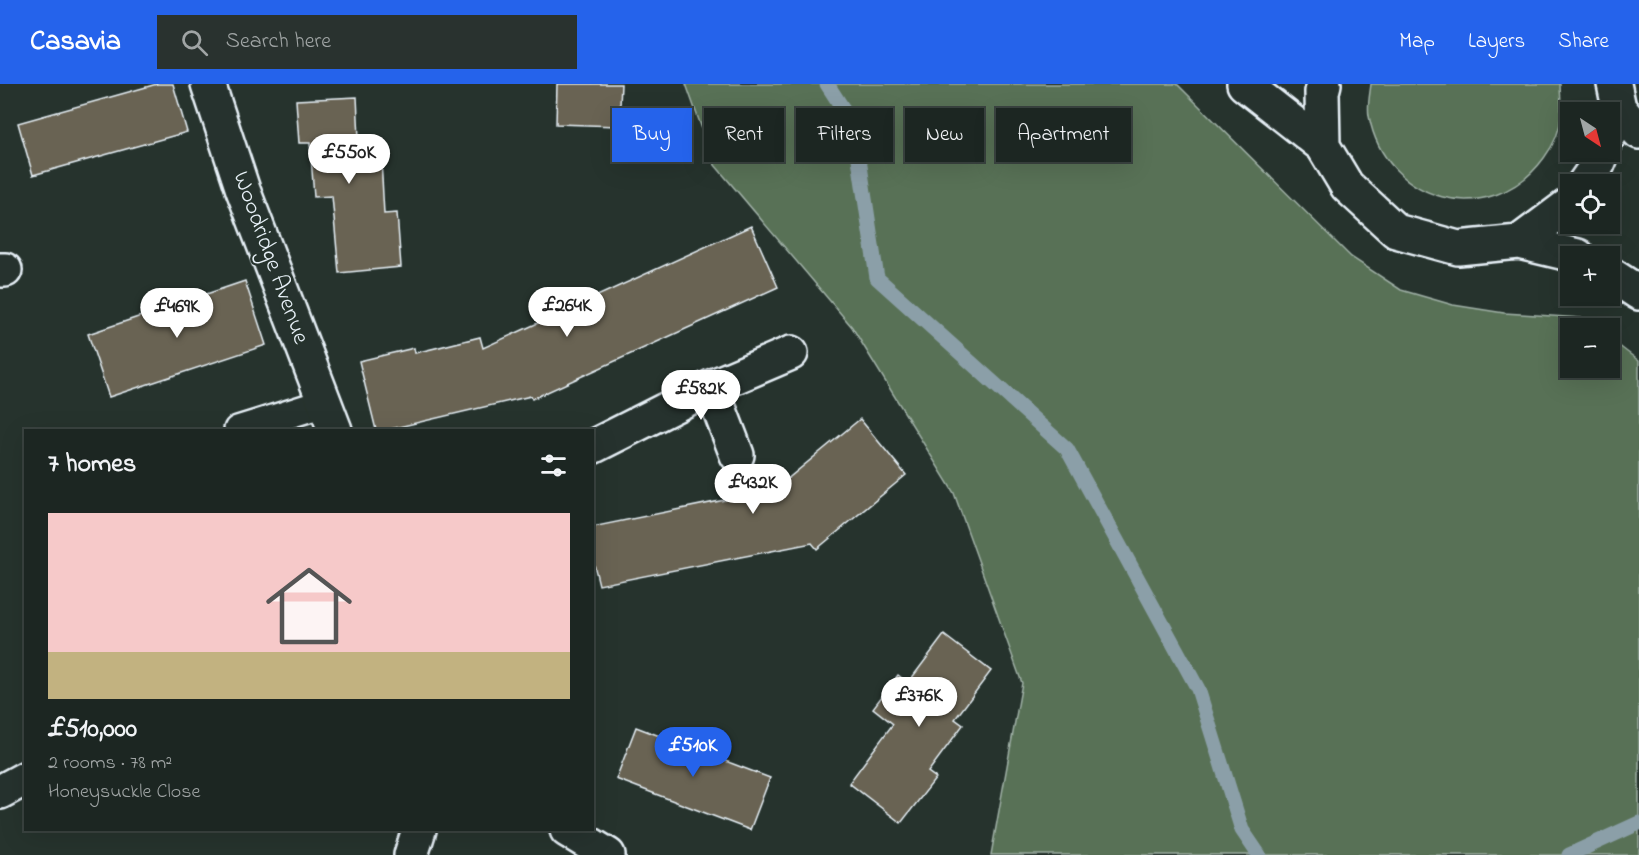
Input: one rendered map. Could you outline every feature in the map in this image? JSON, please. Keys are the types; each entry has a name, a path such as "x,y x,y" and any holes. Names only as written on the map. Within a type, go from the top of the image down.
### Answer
{"main road":[{"name":"Woodridge Avenue","path":"208,84 243,190 329,417"},
{"path":"1244,84 1323,146 1347,186 1396,231 1458,248 1519,242 1560,252"},
{"path":"1323,146 1324,84"},
{"path":"1519,242 1560,211"},
{"path":"1620,281 1639,293"},
{"path":"594,446 711,387 790,352"},
{"path":"711,387 738,455"},
{"path":"0,792 24,779"},
{"path":"411,855 419,831"},
{"path":"569,831 608,855"}],"lane":[{"path":"245,429 329,417"}],"green space":[{"path":"686,84 1177,84 1351,257 1401,290 1453,305 1504,313 1582,318 1560,318 1560,378 1620,378 1620,347 1639,361 1639,855 991,855 1022,683 954,493 852,327 715,165 714,162 784,162 784,108 704,108 704,134"},
{"path":"1371,84 1560,84 1559,127 1556,138 1544,158 1522,181 1497,194 1470,200 1443,197 1417,187 1396,170 1379,146 1369,116"}],"building":[{"path":"157,84 173,84 187,132 33,175 18,123"},
{"path":"557,84 621,84 620,108 612,108 612,126 556,124"},
{"path":"357,97 360,160 381,159 384,214 397,213 401,267 339,273 332,196 314,197 310,143 299,143 296,100"},
{"path":"751,226 778,287 532,399 531,396 390,429 376,429 359,361 414,348 415,353 480,337 483,348"},
{"path":"245,281 266,345 109,397 88,334"},
{"path":"860,419 906,475 817,549 812,543 599,585 594,564 594,527 774,490"},
{"path":"944,635 991,671 955,719 963,725 928,772 936,778 901,823 849,783 893,724 873,708 898,675 908,683"},
{"path":"636,727 770,778 750,830 616,779"}],"waterway":[{"path":"827,84 854,126 877,278 1067,449 1198,689 1242,830 1259,855"},
{"path":"1569,855 1639,823"}]}
